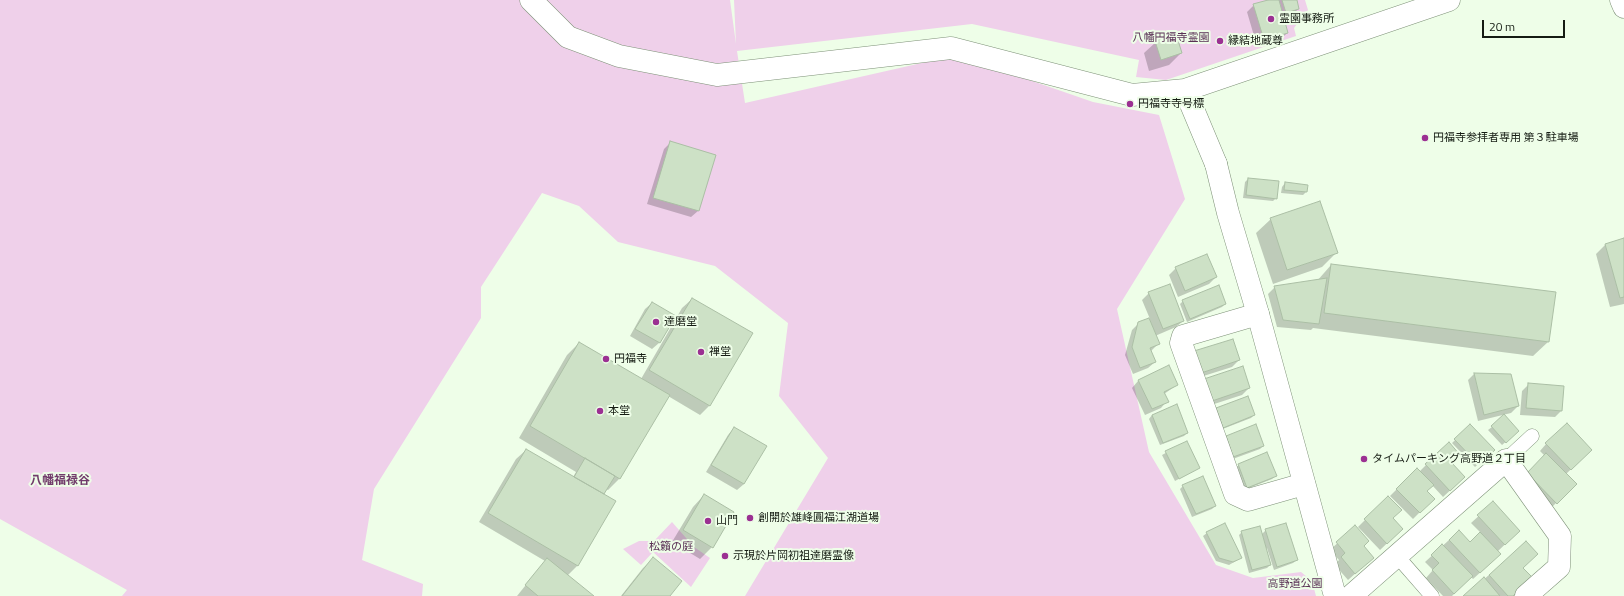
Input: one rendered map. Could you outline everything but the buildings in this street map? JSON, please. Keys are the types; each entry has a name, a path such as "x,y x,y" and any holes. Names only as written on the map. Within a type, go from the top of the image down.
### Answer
{"main road":[{"path":"531,0 568,37 619,56 717,75 951,48 1132,96 1185,90 1449,0"},
{"path":"1621,0 1624,7"},
{"path":"1185,90 1216,164 1228,213 1258,314 1336,596"},
{"path":"1258,314 1183,336 1181,343 1235,494 1248,500 1304,484"},
{"path":"1351,596 1506,460 1560,536 1559,567 1526,596"}],"lane":[{"path":"1506,460 1532,436"},
{"path":"1397,556 1432,596"}],"green space":[{"path":"0,0 730,0 736,44 734,0 1305,0 1308,10 1294,28 1296,36 1166,80 1136,77 1139,60 972,24 737,51 745,103 957,55 1093,102 1159,115 1185,199 1117,309 1149,452 1216,565 1253,578 1301,572 1312,581 1316,596 745,596 828,458 779,396 788,323 715,266 618,242 579,206 542,193 481,287 481,318 374,489 362,560 423,584 422,596 122,596 127,590 0,519"},
{"name":"松籟の庭","path":"672,522 694,547 710,558 691,587 653,552 641,565 623,549 639,541 654,541"}],"place":[{"name":"霊園事務所","path":"1271,19"},
{"name":"縁結地蔵尊","path":"1220,41"},
{"name":"円福寺寺号標","path":"1130,104"},
{"name":"円福寺参拝者専用 第３駐車場","path":"1425,138"},
{"name":"達磨堂","path":"656,322"},
{"name":"禅堂","path":"701,352"},
{"name":"円福寺","path":"606,359"},
{"name":"本堂","path":"600,411"},
{"name":"タイムパーキング高野道２丁目","path":"1364,459"},
{"name":"創開於雄峰圓福江湖道場","path":"750,518"},
{"name":"山門","path":"708,521"},
{"name":"示現於片岡初祖達磨霊像","path":"725,556"}],"district":[{"name":"八幡福禄谷","path":"60,481"}],"park label":[{"name":"八幡円福寺霊園","path":"1171,38"},
{"name":"高野道公園","path":"1295,584"}]}
